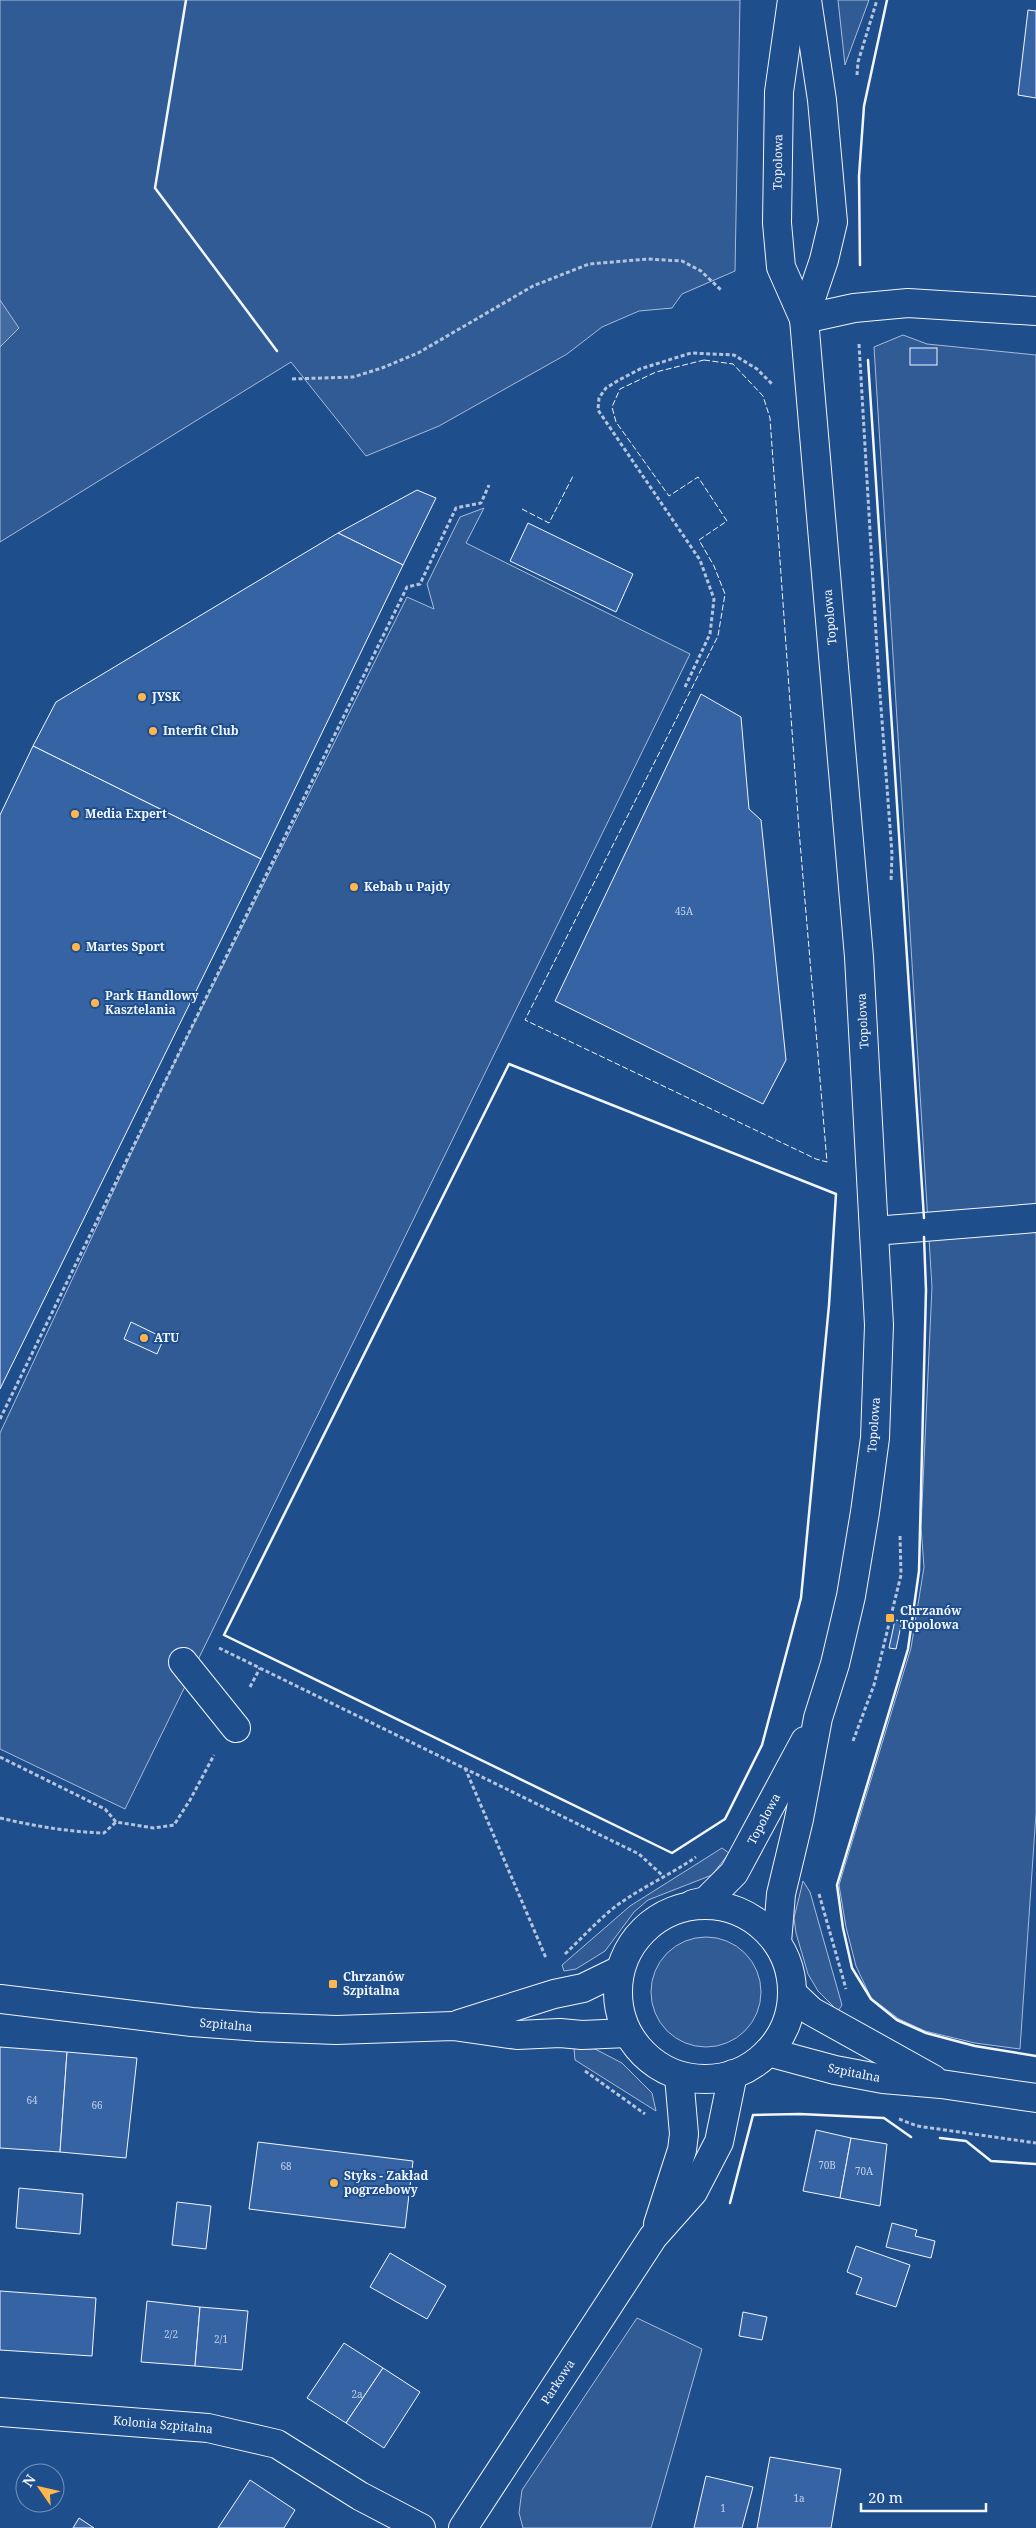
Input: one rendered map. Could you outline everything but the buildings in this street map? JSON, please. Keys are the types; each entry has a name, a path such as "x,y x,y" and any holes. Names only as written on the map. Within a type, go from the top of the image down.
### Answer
{"main road":[{"name":"Topolowa","path":"777,1942 781,1894 799,1819 818,1718 835,1664 851,1596 875,1438 879,1325 859,957 804,320 781,268 777,223 779,92 792,0"},
{"name":"Topolowa","path":"804,320 824,260 833,222 822,100 807,0"},
{"path":"804,320 854,308 908,303 1036,310"},
{"path":"874,1230 1036,1218"},
{"path":"183,1662 236,1728"},
{"name":"Topolowa","path":"693,1904 706,1901 734,1873 818,1718"},
{"path":"693,1904 725,1906 754,1919 777,1942 788,1967 792,1993 786,2024 768,2052 752,2065 733,2074 706,2079 679,2076 649,2059 627,2033 618,2002 620,1970 630,1946 646,1926 668,1912 693,1904"},
{"name":"Szpitalna","path":"453,2026 554,1994 583,1988 620,1970"},
{"path":"0,1980 79,2007"},
{"name":"Szpitalna","path":"792,1993 811,2011 941,2084"},
{"name":"Szpitalna","path":"0,1999 259,2028 336,2030 453,2026 517,2036 560,2033 582,2035 627,2033"},
{"name":"Szpitalna","path":"768,2052 834,2070 883,2079 941,2084 1036,2098"},
{"name":"Parkowa","path":"463,2528 653,2237 693,2192 719,2142 733,2074"},
{"name":"Parkowa","path":"653,2237 682,2150 684,2134 679,2076"},
{"name":"Kolonia Szpitalna","path":"0,2412 208,2428 278,2444 360,2496 421,2528"}],"path":[{"path":"856,83 858,62 877,0"},
{"path":"292,379 353,377 382,368 418,353 533,286 589,264 648,258 682,262 702,271 722,291"},
{"path":"685,687 710,634 714,599 700,560 598,410 599,398 606,388 640,369 690,353 734,355 757,369 775,387"},
{"path":"0,1419 407,587 420,584 456,508 481,503 490,486"},
{"path":"212,1644 639,1854 662,1875"},
{"path":"0,1757 105,1809 116,1822 154,1828 174,1825 190,1800 217,1748"},
{"path":"465,1768 546,1959"},
{"path":"0,1818 34,1826 104,1833 116,1822"},
{"path":"564,1954 615,1907 662,1875 678,1869 702,1852"},
{"path":"583,2069 651,2118"},
{"path":"894,2116 917,2126 1036,2143"}],"shaded area":[{"path":"0,0 740,0 735,271 682,294 672,308 639,311 602,327 567,354 439,426 366,456 291,362 0,542"},
{"path":"838,0 869,0 845,65"},
{"path":"0,300 19,328 0,347"},
{"path":"903,335 927,344 1036,355 1036,1813 1020,2049 975,2043 925,2031 899,2019 871,1998 856,1966 846,1927 839,1885 911,1648 924,1567 921,1527 932,1287 874,347"},
{"path":"484,508 466,543 690,654 125,1809 0,1749 0,1433 162,1088 407,597 434,609 427,584 460,517"},
{"path":"722,1848 729,1853 712,1875 648,1900 634,1912 605,1951 576,1969 564,1971 562,1965 630,1906"},
{"path":"803,1881 810,1892 842,2005 838,2011 818,1991 808,1974 796,1933 794,1918"},
{"path":"706,1937 727,1941 745,1953 757,1971 761,1992 757,2013 745,2031 727,2043 706,2047 685,2043 667,2031 655,2013 651,1992 655,1971 667,1953 685,1941"},
{"path":"574,2048 595,2049 622,2063 652,2093 656,2111 575,2060"},
{"path":"637,2318 702,2349 651,2528 523,2528 519,2513 522,2490"}],"fence":[{"path":"704,360 733,364 763,396 770,418 799,830 827,1162 816,1159 525,1020 718,636 725,594 714,566 699,540 727,521 698,477 669,496 616,422 612,407 620,389 656,372 704,360"},
{"path":"522,509 549,523 573,476"}],"wall":[{"path":"186,0 155,188 277,351"},
{"path":"860,265 859,176 864,106 887,0"},
{"path":"868,360 924,1218"},
{"path":"509,1064 836,1194 829,1305 801,1598 762,1745 725,1819 672,1853 224,1635 509,1064"},
{"path":"924,1237 926,1290 919,1571 908,1649 837,1885 843,1928 852,1968 871,1999 897,2020 926,2033 975,2046 1036,2056"},
{"path":"730,2203 753,2115 800,2114 884,2118 911,2137"},
{"path":"940,2138 966,2141 991,2161 1036,2164"}],"place":[{"name":"JYSK","path":"142,697"},
{"name":"Interfit Club","path":"153,731"},
{"name":"Media Expert","path":"75,814"},
{"name":"Kebab u Pajdy","path":"354,887"},
{"name":"Martes Sport","path":"76,947"},
{"name":"Park Handlowy Kasztelania","path":"95,1003"},
{"name":"ATU","path":"144,1338"},
{"name":"Chrzanów Topolowa","path":"890,1618"},
{"name":"Chrzanów Szpitalna","path":"333,1984"},
{"name":"Styks - Zakład pogrzebowy","path":"334,2183"}]}
